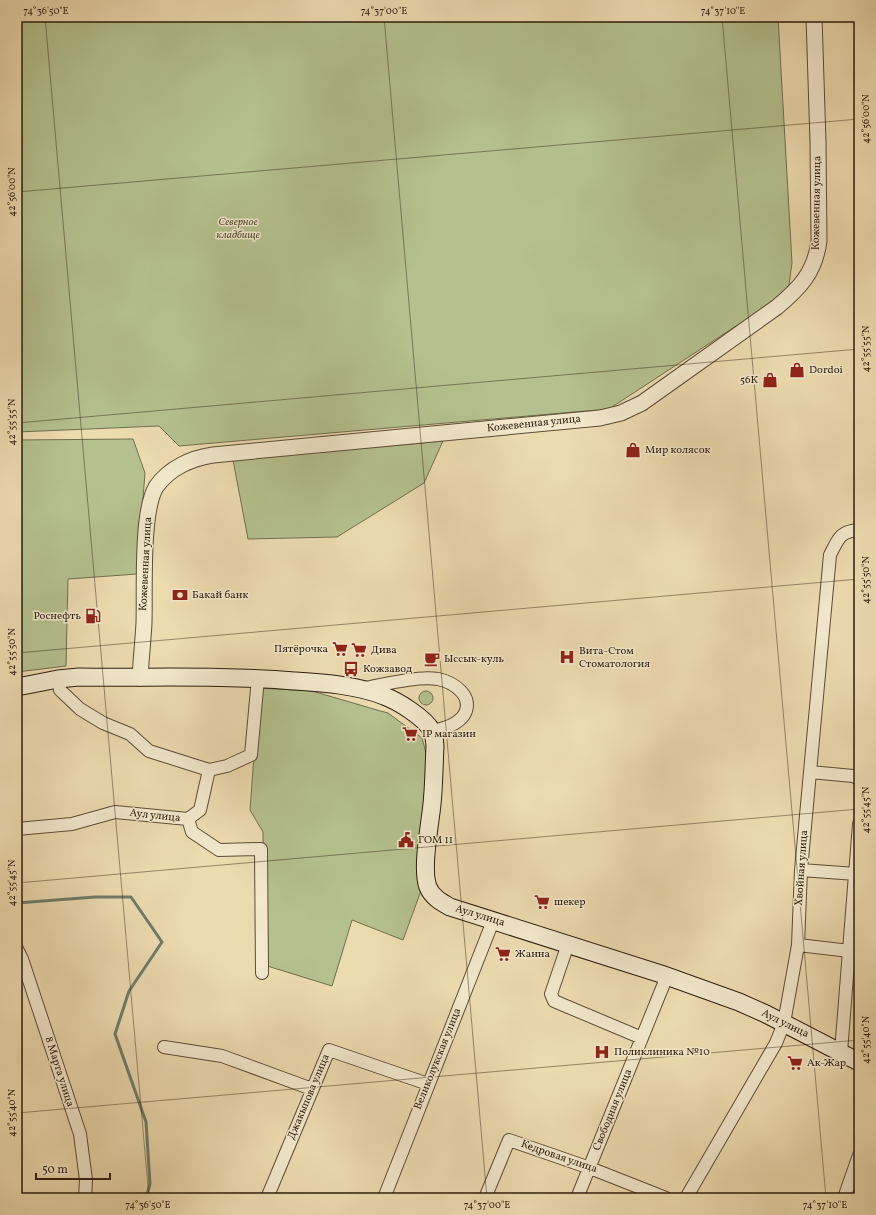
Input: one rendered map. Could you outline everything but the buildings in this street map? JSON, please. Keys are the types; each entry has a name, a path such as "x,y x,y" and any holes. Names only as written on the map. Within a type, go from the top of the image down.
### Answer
{"main road":[{"path":"17,687 58,679 79,677 258,678 312,682 358,689 384,696 395,701 426,723 432,731"},
{"name":"Аул улица","path":"432,731 435,746 432,803 425,871 428,887 435,897 441,902 450,907 667,976 739,1002 784,1023 859,1062"}],"street":[{"name":"Кожевенная улица","path":"140,678 144,624 146,532 150,505 160,482 177,468 195,459 213,454 534,425 600,418 621,413 642,403 792,295 802,284 813,267 819,241 818,142 814,17"},
{"name":"Хвойная улица","path":"686,1198 776,1043 784,1023 798,945 801,870 830,555 841,535 852,530 859,530"},
{"path":"58,679 60,690 80,709 103,723 130,734 149,751 209,770 227,766 252,755 258,678"},
{"path":"358,689 416,679 439,679 451,683 460,689 465,698 466,706 464,714 459,720 451,725 432,731"},
{"name":"Аул улица","path":"17,829 72,824 115,812 188,819 200,810 209,770"},
{"path":"810,772 853,776 859,779"},
{"path":"188,819 192,832 218,850 261,849 262,973"},
{"path":"841,1052 859,824"},
{"path":"801,870 856,874"},
{"name":"Великолукская улица","path":"384,1198 493,920"},
{"path":"568,944 550,994 554,1001 642,1038"},
{"path":"798,945 850,951"},
{"name":"8 Марта улица","path":"17,949 22,959 80,1134 86,1180 85,1198"},
{"name":"Свободная улица","path":"577,1198 667,976"},
{"path":"164,1047 222,1056 312,1089"},
{"name":"Джакыпова улица","path":"267,1198 329,1050 428,1084"},
{"name":"Кедровая улица","path":"485,1198 509,1140 590,1168 666,1198"},
{"path":"844,1198 859,1155"}],"green space":[{"name":"Северное кладбище","path":"17,17 778,17 792,263 788,292 609,409 179,446 159,426 17,432"},
{"path":"133,439 145,473 137,574 68,579 66,666 17,672 17,440"},
{"path":"443,441 424,483 337,537 248,539 233,460"},
{"path":"259,688 312,691 388,713 422,738 426,753 426,787 417,866 422,888 403,940 352,920 332,986 264,965 263,832 250,810"},
{"path":"426,691 431,693 433,698 431,703 426,705 421,703 419,698 421,693"}],"waterway":[{"path":"17,903 95,897 131,897 162,942 129,991 115,1034 146,1122 150,1184 146,1198"}],"place":[{"name":"Dordoi","path":"797,370"},
{"name":"56К","path":"770,380"},
{"name":"Мир колясок","path":"633,450"},
{"name":"Бакай банк","path":"180,595"},
{"name":"Роснефть","path":"93,616"},
{"name":"Пятёрочка","path":"340,649"},
{"name":"Дива","path":"359,650"},
{"name":"Вита-Стом Стоматология","path":"567,657"},
{"name":"Ыссык-куль","path":"432,659"},
{"name":"Кожзавод","path":"351,669"},
{"name":"IP магазин","path":"410,734"},
{"name":"ГОМ 11","path":"406,840"},
{"name":"шекер","path":"542,902"},
{"name":"Жанна","path":"503,954"},
{"name":"Поликлиника №10","path":"602,1052"},
{"name":"Ак-Жар","path":"795,1063"}]}
